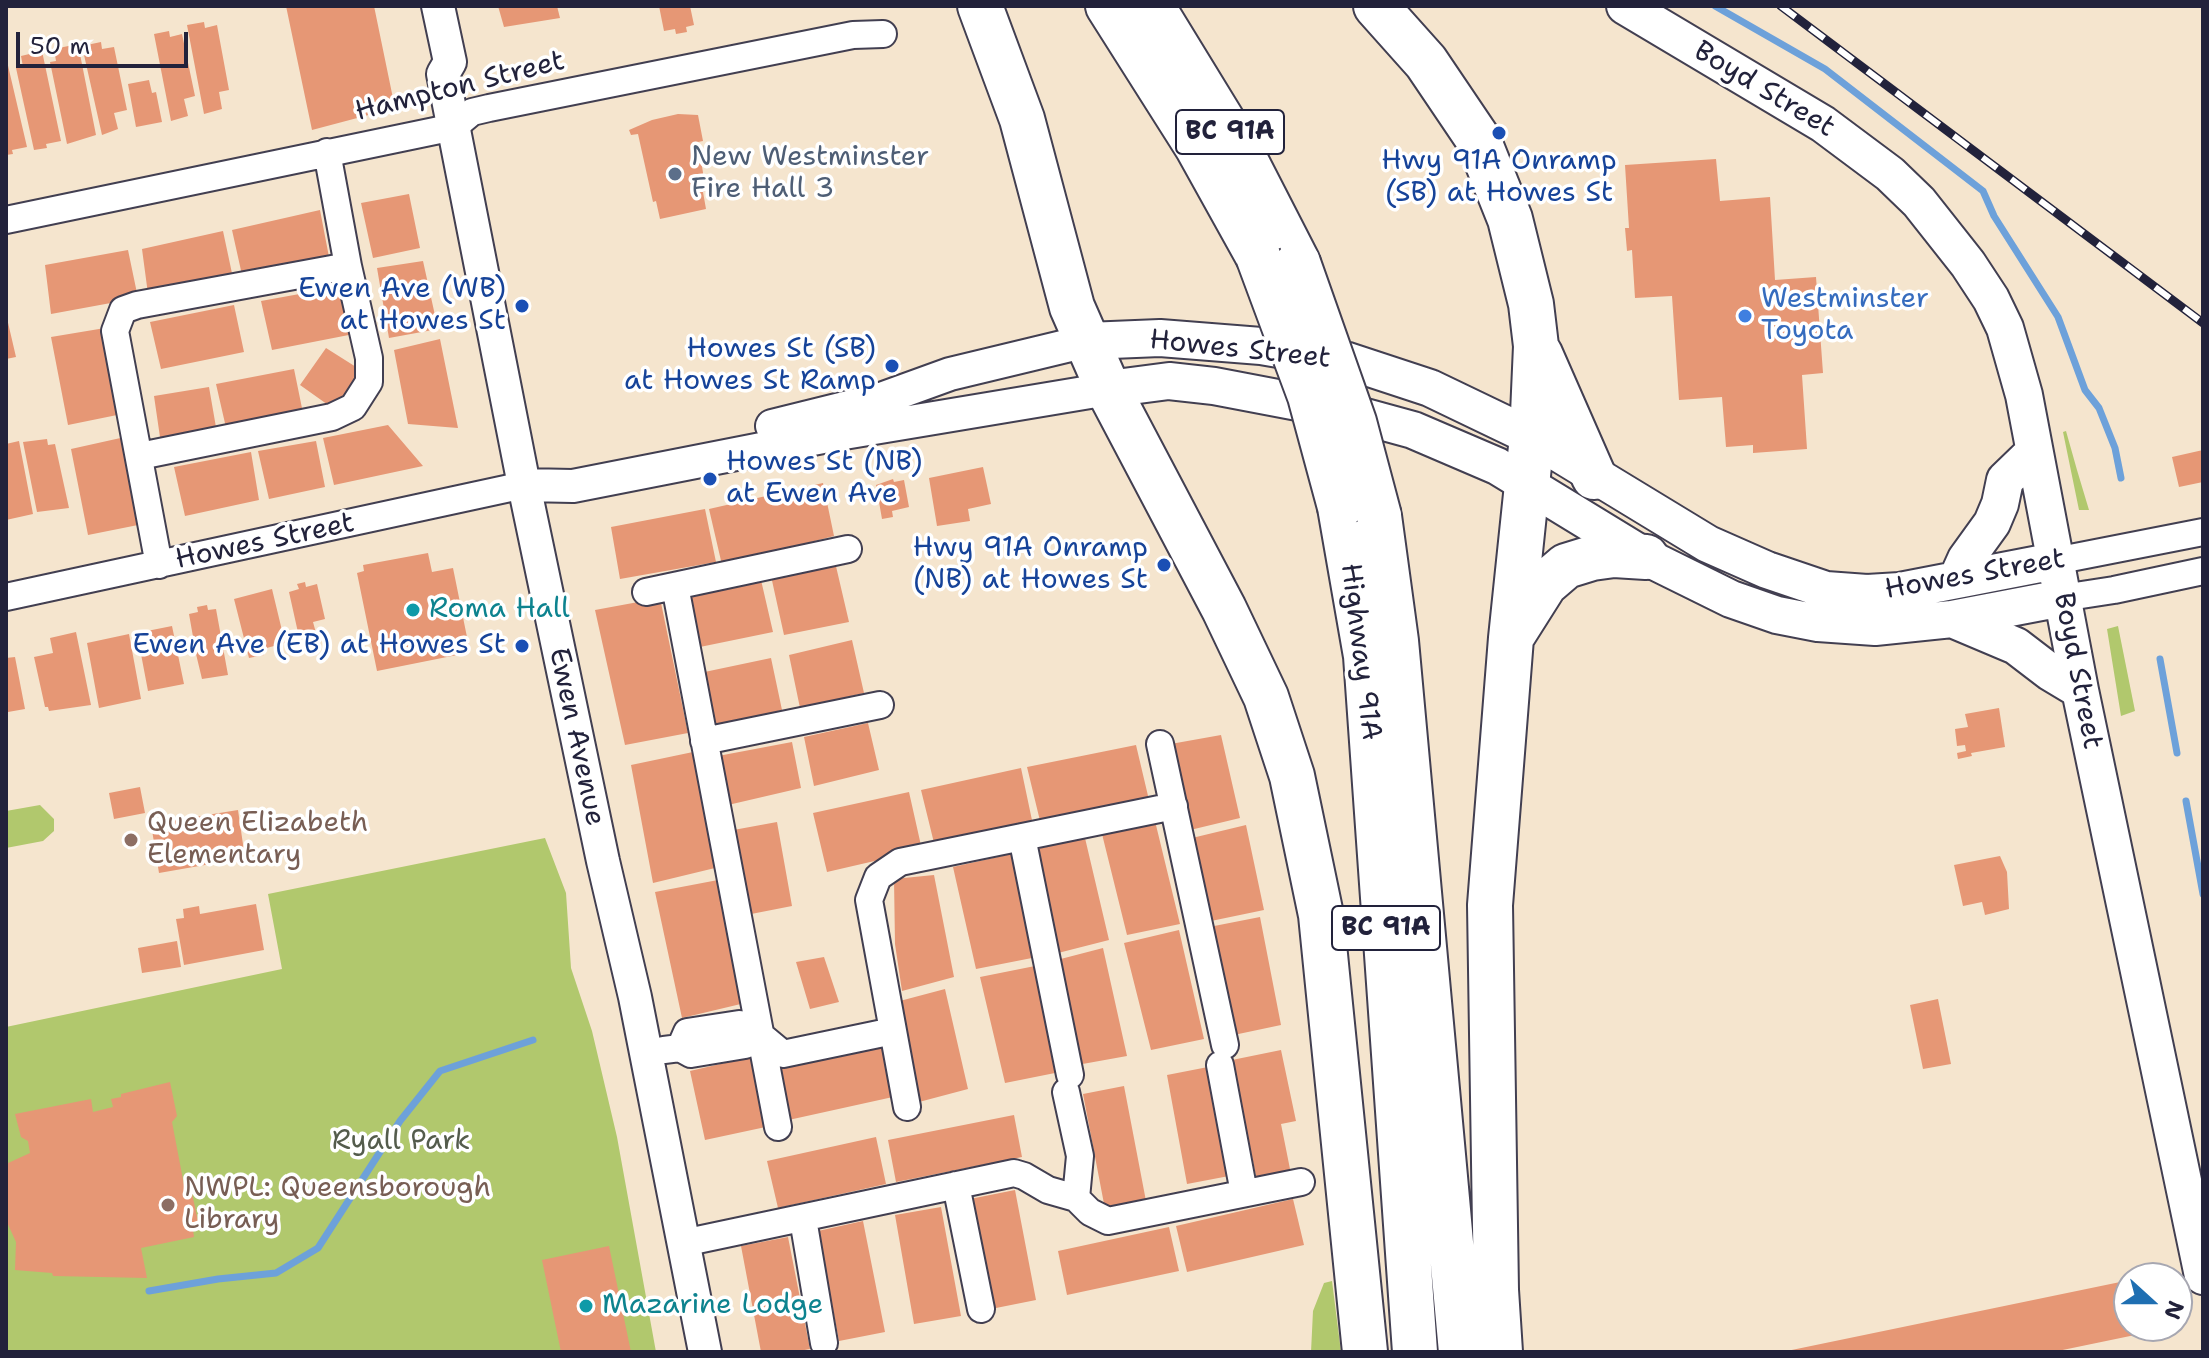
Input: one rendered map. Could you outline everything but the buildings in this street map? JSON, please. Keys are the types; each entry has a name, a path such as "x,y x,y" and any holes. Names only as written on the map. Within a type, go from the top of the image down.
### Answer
{"highway":[{"path":"980,6 1022,119 1069,295 1087,341 1108,389 1224,609 1266,697 1292,776 1321,915 1365,1352"},
{"name":"Highway 91A","path":"1108,6 1198,148 1278,260"},
{"name":"Highway 91A","path":"1152,6 1239,148 1278,260 1354,422 1366,656 1415,1352"},
{"path":"1376,6 1426,62 1478,139 1510,219 1531,304 1536,346 1532,437 1511,638 1490,905 1495,1274 1500,1352"},
{"path":"1536,346 1594,477"},
{"name":"Highway 91A","path":"1359,511 1396,641 1461,1352"},
{"path":"1511,638 1545,584 1566,566 1603,557 1646,557"}],"main road":[{"name":"Boyd Street","path":"1625,6 1858,148 1919,202 1968,264 2005,328 2024,395 2080,690 2203,1276"},
{"name":"Howes Street","path":"1087,341 1160,338 1261,346 1348,361 1430,388 1532,437 1708,544 1767,570 1826,590 1867,593 1900,591 2055,561"},
{"name":"Howes Street","path":"1108,389 1169,381 1278,397 1413,430 1497,466 1646,557 1731,599 1777,615 1847,626 1875,627 1952,619 2062,598"},
{"path":"1957,579 1966,559 1992,523 2005,480 2034,452"},
{"path":"1952,619 2016,646 2080,690"}],"street":[{"name":"Ewen Avenue","path":"417,6 430,68 443,74"},
{"name":"Ewen Avenue","path":"438,6 450,62 443,74 524,485 568,702 635,997 705,1352"},
{"name":"Hampton Street","path":"6,220 454,127 472,112 489,108 853,35 883,34"},
{"path":"140,456 332,417 353,407 369,382 369,358 327,152"},
{"path":"159,565 115,331 123,310 348,266"},
{"name":"Howes Street","path":"6,597 524,485 577,466 793,421 881,399 950,374 1087,341"},
{"name":"Howes Street","path":"524,485 573,486 838,434 1108,389"},
{"name":"Howes Street","path":"2055,561 2203,532"},
{"path":"646,592 848,549"},
{"name":"Howes Street","path":"2062,598 2203,571"},
{"path":"675,586 756,1032 778,1127"},
{"path":"704,741 880,705"},
{"path":"1160,744 1223,1055 1244,1193"},
{"path":"907,1107 869,900 878,877 900,862 1174,806"},
{"path":"1022,837 1080,1156 1076,1198"},
{"path":"756,1032 783,1054 893,1031"},
{"path":"645,1052 680,1048 691,1054 745,1045 756,1032"},
{"path":"683,1243 1014,1173 1048,1190 1076,1198 1090,1212 1108,1221 1301,1182"},
{"path":"956,1185 981,1309"},
{"path":"803,1219 824,1343"}],"green space":[{"path":"2066,431 2089,510 2079,510 2063,432"},
{"path":"2118,626 2135,711 2121,716 2107,629"},
{"path":"40,805 54,819 54,831 43,841 6,848 6,811"},
{"name":"Ryall Park","path":"545,838 566,893 571,968 592,1031 617,1137 656,1352 6,1352 6,1027 282,969 268,894"},
{"path":"1332,1281 1341,1352 1311,1352 1313,1311 1324,1283"}],"waterway":[{"path":"1715,6 1825,69 1983,191 1994,216 2058,317 2085,390 2099,408 2115,448 2121,478"},
{"path":"2160,659 2177,753"},
{"path":"2186,801 2203,894"},
{"path":"149,1291 276,1273 318,1248 400,1121 440,1071 533,1040"}],"railway":[{"path":"1781,6 2203,323"}],"place":[{"name":"Hwy 91A Onramp (SB) at Howes St","path":"1499,133"},
{"name":"New Westminster Fire Hall 3","path":"675,174"},
{"name":"Ewen Ave (WB) at Howes St","path":"522,306"},
{"name":"Westminster Toyota","path":"1745,316"},
{"name":"Howes St (SB) at Howes St Ramp","path":"892,366"},
{"name":"Howes St (NB) at Ewen Ave","path":"710,479"},
{"name":"Hwy 91A Onramp (NB) at Howes St","path":"1164,565"},
{"name":"Roma Hall","path":"413,610"},
{"name":"Ewen Ave (EB) at Howes St","path":"522,646"},
{"name":"Queen Elizabeth Elementary","path":"131,840"},
{"name":"NWPL: Queensborough Library","path":"168,1205"},
{"name":"Mazarine Lodge","path":"586,1306"}]}
